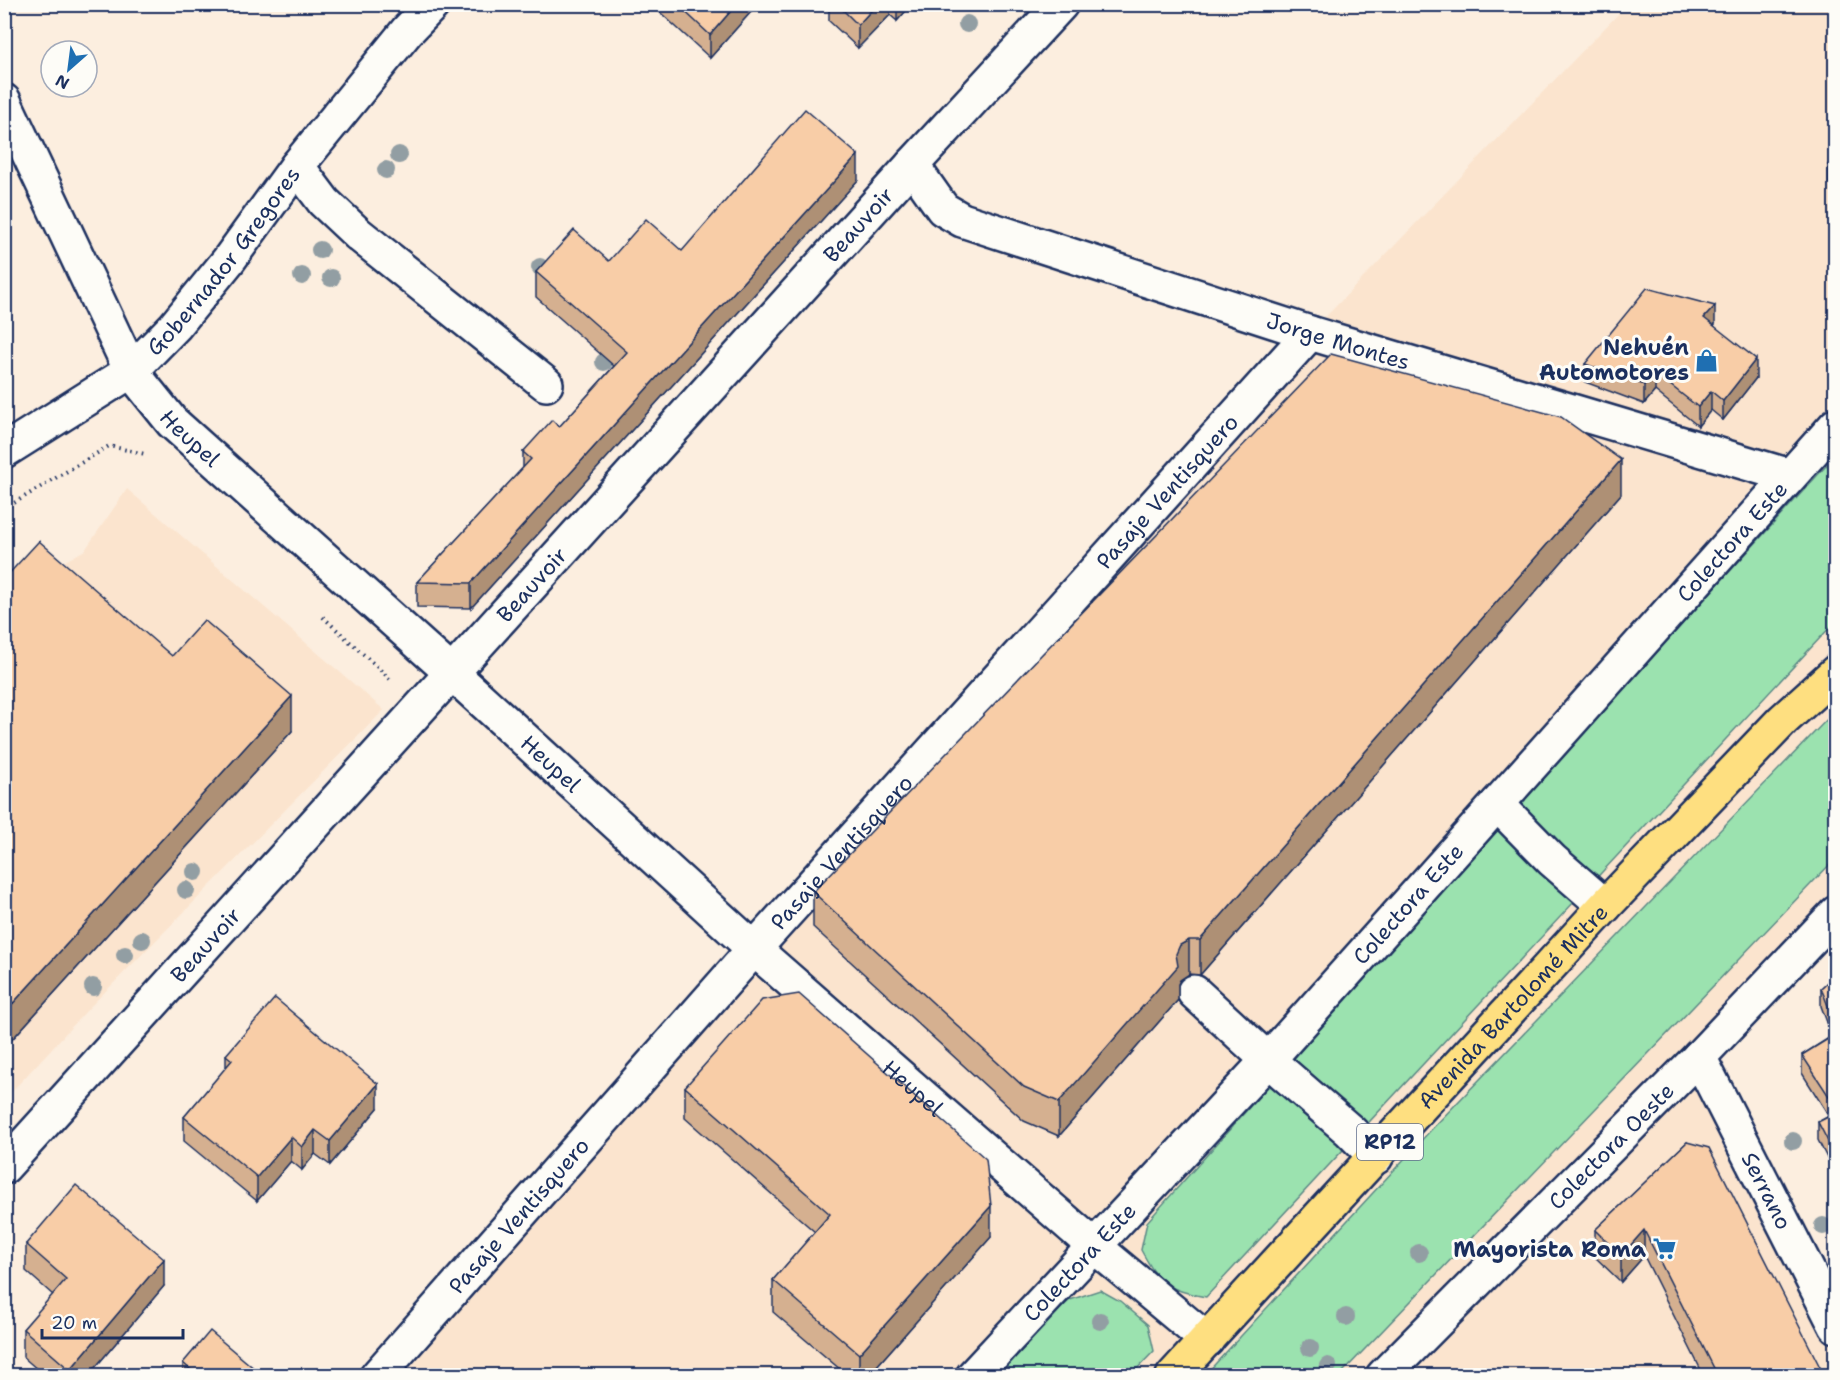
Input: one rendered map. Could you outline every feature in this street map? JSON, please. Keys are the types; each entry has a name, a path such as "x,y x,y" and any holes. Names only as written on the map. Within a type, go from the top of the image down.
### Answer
{"main road":[{"name":"Avenida Bartolomé Mitre","path":"1783,720 1836,654"},
{"name":"Avenida Bartolomé Mitre","path":"1173,1376 1605,906 1783,720 1836,672"}],"street":[{"name":"Gobernador Gregores","path":"4,451 131,371 175,326 228,261 297,166 414,18 433,4"},
{"name":"Beauvoir","path":"4,1167 912,165 1061,4"},
{"name":"Heupel","path":"4,101 131,371 171,422 453,674 754,949 1094,1246 1207,1340"},
{"name":"Jorge Montes","path":"912,165 943,209 962,220 1310,333 1790,476"},
{"path":"297,166 324,202 358,234 546,384"},
{"name":"Pasaje Ventisquero","path":"377,1376 754,949 1310,333"},
{"name":"Colectora Este","path":"973,1376 1268,1060 1836,425"},
{"path":"1497,804 1552,860 1605,906"},
{"name":"Colectora Oeste","path":"1383,1376 1698,1057 1836,913"},
{"path":"1194,992 1376,1157"},
{"name":"Serrano","path":"1698,1057 1836,1326"}],"path":[{"path":"4,508 109,446 146,454"},
{"path":"320,615 399,687"}],"shaded area":[{"path":"1627,5 1835,5 1835,913 1699,1057 1835,1326 1835,1375 377,1376 1310,333"},
{"path":"127,489 384,710 89,1008 5,1099 5,595 85,550"}],"green space":[{"path":"1835,456 1835,622 1206,1297 1166,1284 1159,1278 1141,1250 1147,1222 1639,671"},
{"path":"1835,711 1835,859 1340,1375 1205,1375 1430,1131"},
{"path":"1100,1290 1120,1301 1148,1325 1154,1351 1131,1375 996,1376 1048,1320 1070,1300"}],"building":[{"path":"677,4 737,4 710,35"},
{"path":"837,4 877,4 858,25"},
{"path":"805,109 858,155 471,583 417,582 531,459 523,452 552,420 559,427 627,352 536,272 574,230 609,261 646,219 682,251"},
{"path":"1836,157 1836,167 1829,164"},
{"path":"1647,288 1715,306 1704,318 1756,359 1723,401 1711,391 1698,407 1655,373 1644,385 1585,364"},
{"path":"1331,354 1561,417 1621,460 1200,940 1189,940 1180,945 1176,954 1178,966 1059,1102 1024,1087 813,892"},
{"path":"39,541 172,656 204,620 292,696 6,1011 4,1010 4,579"},
{"path":"1836,974 1836,1026 1821,988"},
{"path":"799,994 986,1159 991,1206 859,1354 773,1280 830,1214 685,1087 762,1000"},
{"path":"275,998 378,1084 330,1141 315,1130 302,1147 291,1137 257,1177 184,1117 232,1060 226,1055"},
{"path":"1836,1034 1836,1107 1802,1055"},
{"path":"1836,1113 1836,1157 1818,1122"},
{"path":"1687,1142 1709,1148 1822,1371 1821,1376 1718,1376 1644,1230 1621,1256 1595,1230"},
{"path":"76,1185 164,1259 70,1370 23,1329 66,1279 26,1244"},
{"path":"210,1331 263,1376 198,1376 183,1363"}],"place":[{"name":"Nehuén Automotores","path":"1707,360"},
{"name":"Mayorista Roma","path":"1664,1249"}]}
